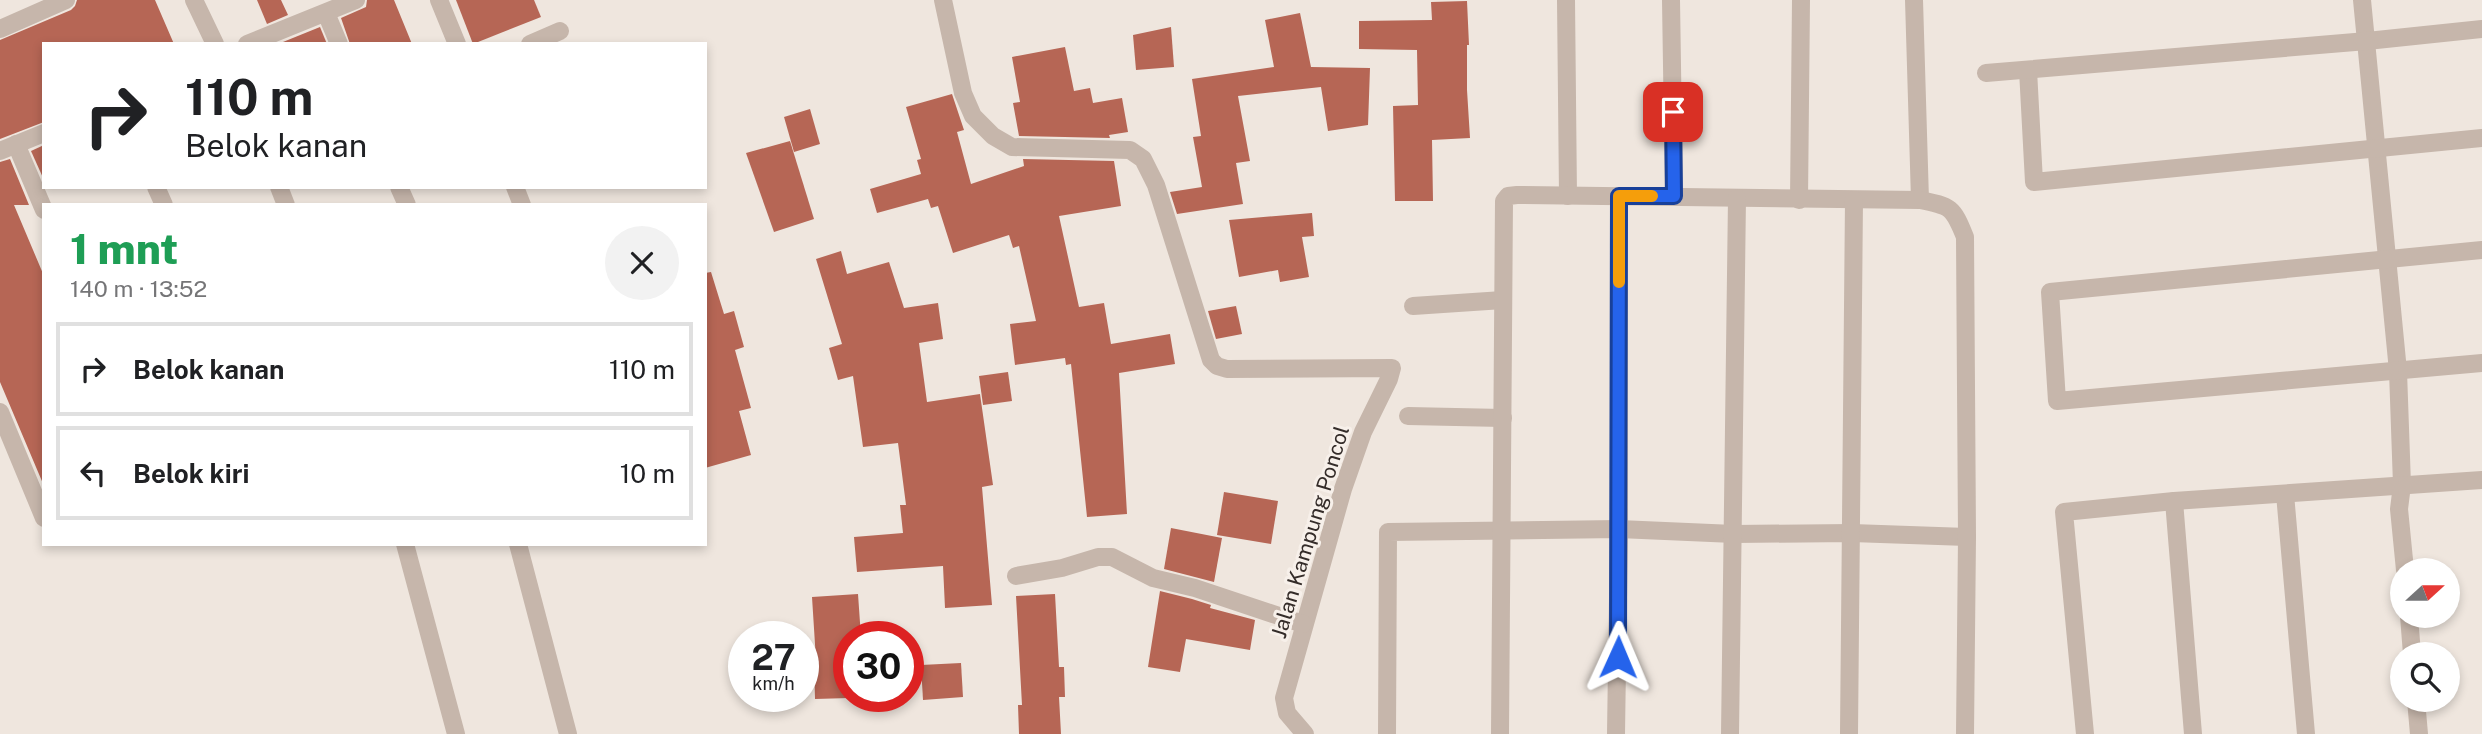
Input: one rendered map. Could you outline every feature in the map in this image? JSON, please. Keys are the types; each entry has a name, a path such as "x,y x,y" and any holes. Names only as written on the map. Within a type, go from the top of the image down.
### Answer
{"street":[{"path":"0,29 66,0"},
{"path":"194,0 214,42"},
{"path":"252,42 356,0"},
{"path":"439,0 456,42"},
{"name":"Jalan Kampung Poncol","path":"943,0 963,93 973,116 993,136 1012,147 1130,150 1143,159 1156,185 1210,360 1217,366 1227,369 1392,368 1363,432 1343,489 1284,698 1287,713 1305,734"},
{"path":"1566,0 1568,196"},
{"path":"1671,0 1674,196"},
{"path":"1799,200 1801,0"},
{"path":"1914,0 1920,200"},
{"path":"2362,0 2398,371 2402,485 2399,509 2403,558"},
{"path":"326,13 338,42"},
{"path":"1986,73 2482,29"},
{"path":"535,42 560,31"},
{"path":"2028,70 2034,183 2482,138"},
{"path":"42,133 8,147 42,206"},
{"path":"1500,734 1504,201 1508,196 1517,195 1920,200 1944,205 1956,215 1965,237 1965,734"},
{"path":"1616,734 1619,196"},
{"path":"1730,734 1737,198"},
{"path":"1849,734 1854,200"},
{"path":"2482,250 2050,292 2057,401 2482,363"},
{"path":"1413,306 1503,300"},
{"path":"0,412 42,513"},
{"path":"1408,416 1503,418"},
{"path":"2085,734 2064,512 2174,501 2482,481"},
{"path":"2285,494 2306,734"},
{"path":"2174,501 2193,734"},
{"path":"1387,734 1388,532 1619,529 1734,534 1852,533 1967,537"},
{"path":"406,546 456,734"},
{"path":"519,546 568,734"},
{"path":"1016,576 1062,568 1098,557 1112,557 1153,578 1195,588 1303,624"},
{"path":"2417,712 2419,734"}],"building":[{"path":"77,0 155,0 173,42 42,42 42,123 0,139 0,40 75,6"},
{"path":"257,0 281,0 288,15 267,24"},
{"path":"367,0 394,0 411,42 349,42 341,18 366,7"},
{"path":"456,0 534,0 541,17 472,42"},
{"path":"1467,1 1470,138 1432,140 1433,201 1395,201 1393,106 1418,105 1417,50 1359,49 1359,21 1432,20 1431,2"},
{"path":"1300,13 1311,67 1370,68 1368,125 1328,131 1321,87 1238,96 1250,161 1236,163 1243,204 1177,214 1170,192 1202,187 1193,137 1201,136 1192,79 1274,67 1265,20"},
{"path":"320,27 326,42 283,42"},
{"path":"1171,27 1174,67 1136,70 1133,35"},
{"path":"1065,47 1074,91 1090,88 1093,103 1122,98 1128,132 1109,135 1110,138 1019,136 1013,103 1020,102 1012,57"},
{"path":"952,94 964,130 957,132 971,184 1024,166 1023,159 1114,161 1121,206 1059,216 1079,307 1104,303 1111,344 1170,334 1175,364 1119,373 1127,514 1087,517 1071,364 1066,365 1065,358 1015,365 1010,324 1036,321 1019,246 1013,248 1009,235 953,253 938,206 931,208 928,199 877,213 870,189 921,174 917,160 921,159 906,107"},
{"path":"810,109 820,144 794,152 784,117"},
{"path":"790,141 814,219 774,232 746,153"},
{"path":"42,146 42,176 31,151"},
{"path":"10,159 29,205 14,205 42,271 42,481 0,382 0,162"},
{"path":"1312,213 1314,236 1302,237 1309,277 1280,282 1278,270 1239,277 1229,220"},
{"path":"841,251 847,274 889,262 904,308 938,303 943,339 919,343 927,402 980,394 993,485 982,487 992,605 945,608 943,566 857,572 854,537 903,533 900,505 906,505 898,443 863,447 853,376 838,380 829,348 842,344 816,259"},
{"path":"711,272 724,314 734,311 744,347 735,350 751,408 739,411 751,455 707,467 707,273"},
{"path":"1236,306 1242,334 1216,339 1208,311"},
{"path":"1008,372 1012,401 983,405 979,376"},
{"path":"1224,492 1278,501 1271,544 1217,535"},
{"path":"1171,528 1222,538 1214,582 1164,569"},
{"path":"1160,591 1255,620 1250,650 1186,639 1180,672 1148,667"},
{"path":"858,594 860,621 833,621 833,698 819,699 819,621 814,621 812,597"},
{"path":"1055,594 1059,667 1064,667 1065,697 1059,697 1061,734 1019,734 1018,705 1022,705 1016,596"},
{"path":"961,663 963,697 924,700 924,665"}],"slow traffic":[{"path":"1619,282 1619,196 1652,196"}],"route":[{"path":"1618,657 1619,196 1674,196 1673,112"}]}
